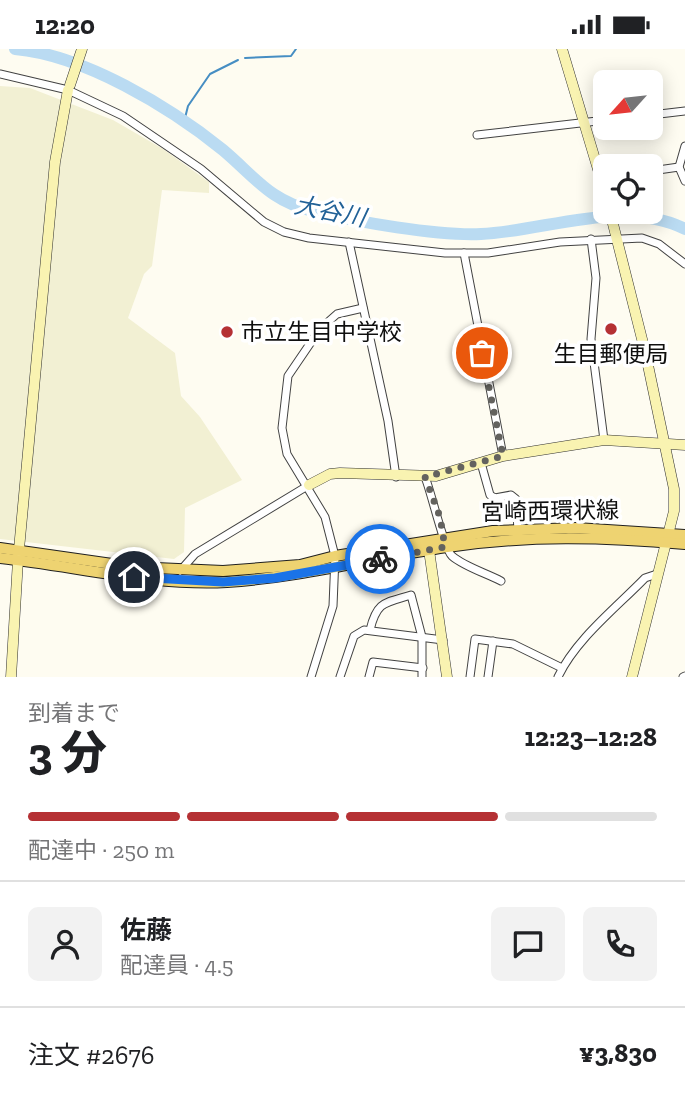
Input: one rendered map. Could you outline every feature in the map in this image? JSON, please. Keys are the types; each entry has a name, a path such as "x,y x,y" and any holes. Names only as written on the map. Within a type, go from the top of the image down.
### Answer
{"main road":[{"name":"宮崎西環状線","path":"0,548 19,555 114,575 223,582 275,578 334,562 518,530 576,528 666,537 685,544"},
{"name":"宮崎西環状線","path":"0,558 19,555 180,571 334,562 429,551 444,542 685,535"}],"street":[{"path":"11,677 19,555 55,162 69,87 82,49"},
{"path":"562,49 594,154"},
{"path":"0,74 69,87 123,116 160,139 264,222 284,232 309,238 464,253 488,253 616,235 642,238 659,244 685,264"},
{"path":"663,114 685,111"},
{"path":"478,135 593,122"},
{"path":"685,146 679,167 685,181"},
{"path":"663,169 679,167"},
{"path":"613,224 666,444 674,489 674,511 632,677"},
{"path":"591,239 596,278 591,339 604,440"},
{"path":"349,242 388,421 396,477"},
{"path":"464,253 503,456"},
{"path":"311,677 333,606 334,562 325,517 309,485 287,454 282,428 288,376 320,329 337,314 363,308"},
{"path":"180,571 195,554 330,474 425,477 503,456 604,440 685,445"},
{"path":"481,463 490,495 495,498 511,495 516,499 518,530"},
{"path":"425,477 440,517 444,542 452,556 502,581"},
{"path":"429,551 447,677"},
{"path":"558,677 571,655 645,578 657,574"},
{"path":"370,630 375,610 383,604 411,595 422,637 422,677"},
{"path":"340,677 354,636 370,630 443,640"},
{"path":"470,677 475,639 513,644 562,668"},
{"path":"488,677 493,642"},
{"path":"369,677 373,662 423,668"}],"shaded area":[{"path":"0,86 30,88 113,120 163,149 209,182 209,193 162,190 152,266 144,274 128,318 175,353 181,396 200,417 242,480 185,508 184,552 174,559 0,539"}],"waterway":[{"name":"大谷川","path":"15,49 69,61 97,72 152,101 223,150 274,194 298,207 352,220 442,233 506,232 610,216 661,220 685,229"},
{"path":"245,58 291,56 296,49"},
{"path":"184,122 188,106 210,74 238,60"}],"way so far":[{"path":"380,559 445,547 440,517 425,477 503,456 482,353"}],"place":[{"name":"生目郵便局","path":"611,329"},
{"name":"市立生目中学校","path":"227,332"}],"route":[{"path":"134,577 223,582 275,578 380,559"}]}
